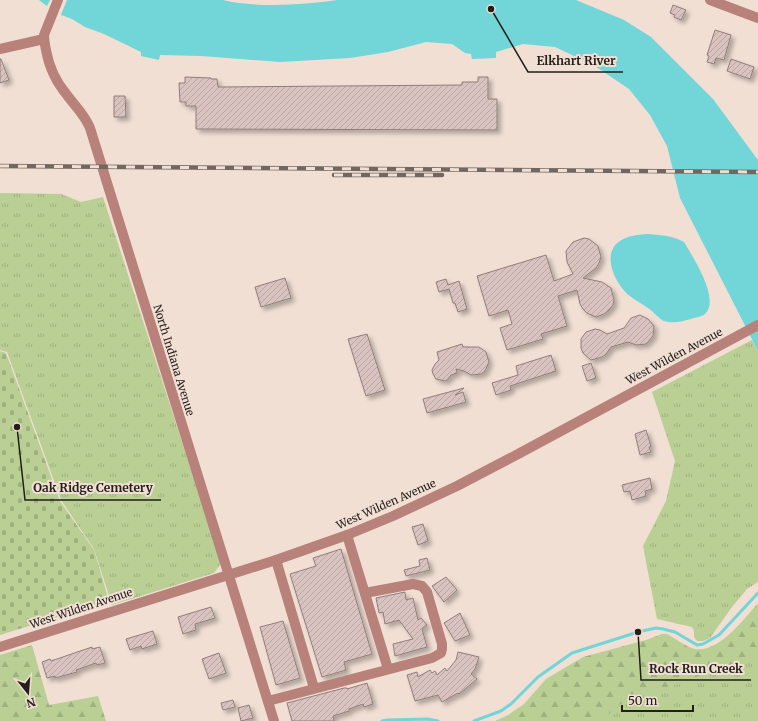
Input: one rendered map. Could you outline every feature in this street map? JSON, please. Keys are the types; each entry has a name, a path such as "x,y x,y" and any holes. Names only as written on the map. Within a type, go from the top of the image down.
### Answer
{"street":[{"name":"North Indiana Avenue","path":"58,0 44,38 47,56 52,72 66,94 82,112 90,128 274,721"},
{"path":"710,0 725,3 758,18"},
{"path":"0,49 44,38"},
{"name":"West Wilden Avenue","path":"0,647 276,560 347,535 393,516 457,486 758,325"},
{"path":"347,535 388,669"},
{"path":"276,560 314,688"},
{"path":"268,701 432,658 441,653 442,644 427,592 422,586 413,584 365,592"}],"green space":[{"path":"0,193 61,194 81,202 103,197 220,560 220,565 214,573 112,605 94,549 61,500 7,352 0,350"},
{"path":"752,340 758,351 758,582 747,589 710,638 703,641 697,641 694,637 692,627 657,619 643,546 666,501 675,461 652,392"},
{"path":"0,351 6,353 60,501 94,550 109,601 0,635"},
{"path":"758,603 758,652 732,664 622,703 600,721 495,721 508,715 524,704 546,679 583,657 646,640 662,634 667,634 692,648 704,649 713,646 730,634"},
{"path":"32,645 49,705 98,696 106,721 0,721 0,655"},
{"path":"758,648 758,721 594,721 621,700"}],"water":[{"path":"39,0 223,0 236,3 280,5 337,0 576,0 624,20 651,37 713,99 758,160 758,351 680,198 667,146 650,115 629,89 595,66 555,47 523,44 496,52 496,58 472,59 471,54 465,53 452,44 426,42 388,52 350,58 280,62 201,56 160,55 159,60 141,56 141,52 104,34 85,27 72,19 56,13"},
{"path":"646,234 661,235 684,242 704,278 710,298 709,307 704,315 678,322 664,321 650,309 630,296 620,285 612,269 611,254 614,247 626,238"}],"pier":[{"path":"50,0 67,0 60,17 46,8"}],"building":[{"path":"673,5 686,10 681,20 674,17 675,15 670,13"},
{"path":"715,30 731,35 724,60 716,58 714,64 707,62 709,56 707,55"},
{"path":"0,59 9,80 0,83"},
{"path":"731,59 754,67 750,79 727,71"},
{"path":"185,77 217,79 218,87 462,85 462,82 478,82 478,77 488,77 488,99 497,99 497,130 196,129 196,106 186,106 186,102 180,102 179,83 185,83"},
{"path":"114,96 125,96 126,117 114,117"},
{"path":"584,238 589,239 598,246 601,257 596,268 583,278 602,282 611,288 614,300 613,305 604,314 596,317 587,313 583,309 580,304 577,290 558,296 567,326 541,334 543,339 507,350 500,328 512,324 508,310 489,316 477,276 546,255 554,281 573,274 567,262 566,251 573,242"},
{"path":"285,278 291,298 261,307 255,287"},
{"path":"446,279 448,285 459,281 467,309 458,312 455,303 453,303 449,289 439,292 436,282"},
{"path":"640,315 648,319 654,326 653,336 646,344 636,345 628,342 611,347 602,357 591,360 583,353 581,348 581,339 586,332 595,329 607,334 624,328 631,318"},
{"path":"367,334 385,390 366,396 348,339"},
{"path":"462,344 463,347 479,347 486,352 489,362 485,371 481,374 471,375 456,369 457,373 451,375 446,381 436,379 432,370 439,360 437,352"},
{"path":"551,355 556,371 510,386 511,390 496,395 492,383 518,375 516,366"},
{"path":"591,363 596,378 587,381 582,366"},
{"path":"464,388 455,395 463,392 466,402 427,413 423,399"},
{"path":"646,430 651,446 649,447 651,452 640,455 635,434"},
{"path":"650,478 652,489 645,491 646,496 632,500 630,491 624,492 622,485"},
{"path":"423,524 428,541 418,545 412,527"},
{"path":"341,549 372,654 344,662 346,670 322,677 290,574 316,566 313,558"},
{"path":"427,558 430,570 406,576 404,570 420,566 419,560"},
{"path":"446,577 457,590 444,602 432,586"},
{"path":"405,592 406,600 413,598 418,620 421,618 427,625 422,629 427,647 395,656 393,644 413,639 399,620 385,624 383,612 379,613 376,598"},
{"path":"211,607 215,618 195,624 196,630 183,634 178,617"},
{"path":"460,613 470,635 455,641 444,623"},
{"path":"283,621 300,678 276,685 260,627"},
{"path":"153,631 157,644 142,649 141,646 130,650 126,639"},
{"path":"92,647 92,649 100,647 105,663 97,665 96,663 76,670 77,672 55,678 55,676 47,678 42,662 50,659 51,661"},
{"path":"458,652 479,657 475,669 471,674 477,679 459,694 458,693 442,702 438,695 415,701 407,675 417,672 418,677 430,670 432,673 435,671 437,675 445,668 447,671 456,660"},
{"path":"219,653 226,673 209,679 202,659"},
{"path":"367,683 373,704 364,707 363,704 349,709 349,711 333,716 334,721 292,721 287,703"},
{"path":"233,700 235,707 223,710 221,703"},
{"path":"249,705 253,718 241,721 238,708"}],"waterway":[{"path":"474,721 501,711 511,704 538,677 572,653 638,632 656,628 675,632 697,645 703,644 719,635 758,593"},
{"path":"382,721 428,719 438,721"}],"railway":[{"path":"0,166 758,172"},
{"path":"334,175 442,175"}],"place":[{"name":"Elkhart River","path":"491,9"},
{"name":"Oak Ridge Cemetery","path":"17,427"},
{"name":"Rock Run Creek","path":"638,632"}]}
